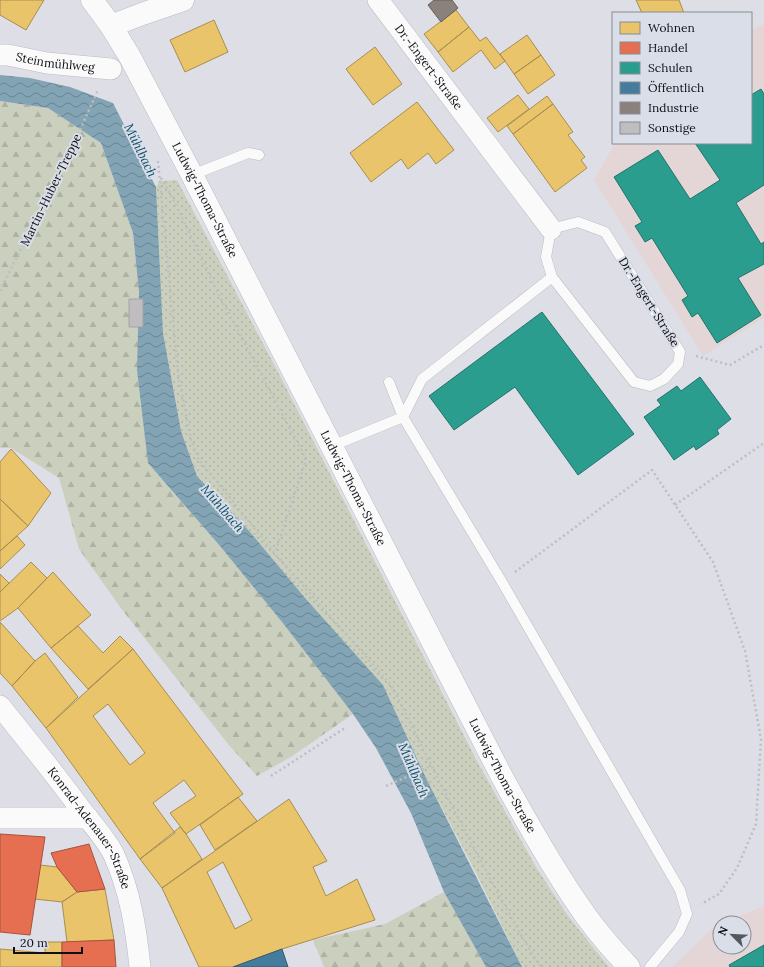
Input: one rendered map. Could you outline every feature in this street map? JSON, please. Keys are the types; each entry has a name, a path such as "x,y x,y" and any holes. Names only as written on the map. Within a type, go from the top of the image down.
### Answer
{"main road":[{"name":"Ludwig-Thoma-Straße","path":"92,0 112,26 132,61 501,775 548,859 577,905 603,938 629,967"},
{"path":"112,26 183,0"}],"street":[{"name":"Dr.-Engert-Straße","path":"378,0 552,229"},
{"name":"Steinmühlweg","path":"0,54 47,63 111,69"},
{"name":"Konrad-Adenauer-Straße","path":"0,706 49,766 106,840 125,882 136,932 140,967"},
{"path":"0,818 88,818"}],"lane":[{"path":"192,175 248,153 259,155"},
{"name":"Dr.-Engert-Straße","path":"578,222 605,232 680,352 678,364 664,379 650,386 634,382 552,277 546,257 552,229 578,222"},
{"path":"332,446 404,417 422,379 552,277"},
{"path":"389,382 404,417 502,582 680,890 686,914 679,932 650,967"}],"path":[{"name":"Martin-Huber-Treppe","path":"0,291 79,132 99,87"},
{"path":"157,154 178,373 191,440 198,458 275,554 389,683 487,873 529,949 541,967"},
{"path":"160,176 173,199 219,295 305,457 305,463 275,554"},
{"path":"680,352 730,365 764,345"},
{"path":"675,505 764,443"},
{"path":"502,582 652,470 713,562 745,651 761,739 756,824 737,868 719,894 686,914"},
{"path":"271,776 345,728"},
{"path":"386,786 431,766"}],"shaded area":[{"path":"764,24 764,318 703,356 594,180 614,144 752,144 752,30"},
{"path":"764,906 764,967 672,967 712,929 712,955 752,955 752,915 741,915"}],"green space":[{"path":"0,101 48,108 101,143 133,233 139,292 148,463 220,546 282,622 353,714 291,757 257,776 228,744 120,607 79,549 59,478 11,448 0,448"},
{"path":"177,180 278,372 477,761 536,867 568,916 609,967 522,967 472,865 426,778 383,685 306,599 250,532 197,476 181,431 163,333 156,187 160,181"},
{"path":"444,892 486,967 324,967 313,940 385,924"}],"water":[{"name":"Mühlbach","path":"0,75 30,78 70,87 113,103 156,187 163,333 181,431 197,476 250,532 306,599 383,685 426,778 522,967 486,967 444,892 411,813 376,748 353,714 282,622 220,546 148,463 137,370 139,292 133,233 101,143 48,108 0,101"}],"building: Wohnen":[{"path":"0,0 44,0 26,30 0,15"},
{"path":"636,0 679,0 684,12 642,12"},
{"path":"456,10 469,27 438,52 424,34"},
{"path":"214,20 228,52 185,72 170,40"},
{"path":"469,27 480,41 486,37 505,61 495,69 481,50 453,72 438,52"},
{"path":"527,35 541,55 514,74 500,54"},
{"path":"375,47 402,84 373,105 346,69"},
{"path":"541,55 555,75 528,94 514,74"},
{"path":"518,95 529,109 498,132 487,118"},
{"path":"547,96 553,104 513,134 507,126"},
{"path":"417,102 454,150 436,164 428,153 408,169 401,159 371,182 350,153"},
{"path":"553,104 573,132 568,135 585,157 581,160 587,168 555,192 513,134"},
{"path":"11,449 51,493 28,526 0,499 0,462"},
{"path":"0,499 28,526 0,551"},
{"path":"17,536 25,545 0,569 0,551"},
{"path":"31,562 47,578 18,608 0,621 0,592"},
{"path":"53,572 91,615 51,648 18,608"},
{"path":"0,574 9,583 0,592"},
{"path":"0,622 35,661 12,686 0,673"},
{"path":"78,626 103,653 120,636 133,649 88,689 51,648"},
{"path":"133,649 243,794 186,834 170,813 196,796 184,780 153,803 175,833 140,859 46,728","holes":["108,704 145,753 130,765 93,716"]},
{"path":"45,653 78,697 46,728 12,686 35,661"},
{"path":"238,797 257,821 215,850 200,825"},
{"path":"289,799 327,861 313,867 326,896 357,879 375,920 282,949 233,967 199,967 162,888","holes":["223,862 252,920 235,929 207,872"]},
{"path":"180,827 202,859 162,888 140,859"},
{"path":"40,865 57,867 77,892 62,902 35,899"},
{"path":"105,889 114,940 67,942 62,902 77,892"},
{"path":"45,942 62,942 62,967 0,967 0,949 45,953"}],"building: Handel":[{"path":"0,834 45,837 30,935 0,932"},
{"path":"89,844 105,889 77,892 57,867 51,853"},
{"path":"114,940 116,967 62,967 62,942"}],"building: Schulen":[{"path":"761,89 764,94 764,185 736,203 761,244 764,242 764,264 738,278 761,315 717,343 698,313 692,317 682,300 688,296 652,238 645,242 635,226 642,222 614,177 658,150 690,199 720,180 696,144 752,144 752,94"},
{"path":"542,312 634,434 578,475 515,387 454,430 429,396"},
{"path":"700,377 731,419 717,430 719,434 696,450 694,446 674,460 644,417 661,405 657,400 677,386 681,391"},
{"path":"764,945 764,967 730,967 729,965 746,955 752,955 752,952"}],"building: Öffentlich":[{"path":"282,949 288,967 233,967"}],"building: Industrie":[{"path":"434,0 452,0 458,8 441,22 428,5"}],"building: Sonstige":[{"path":"129,299 143,299 143,327 129,327"}]}
